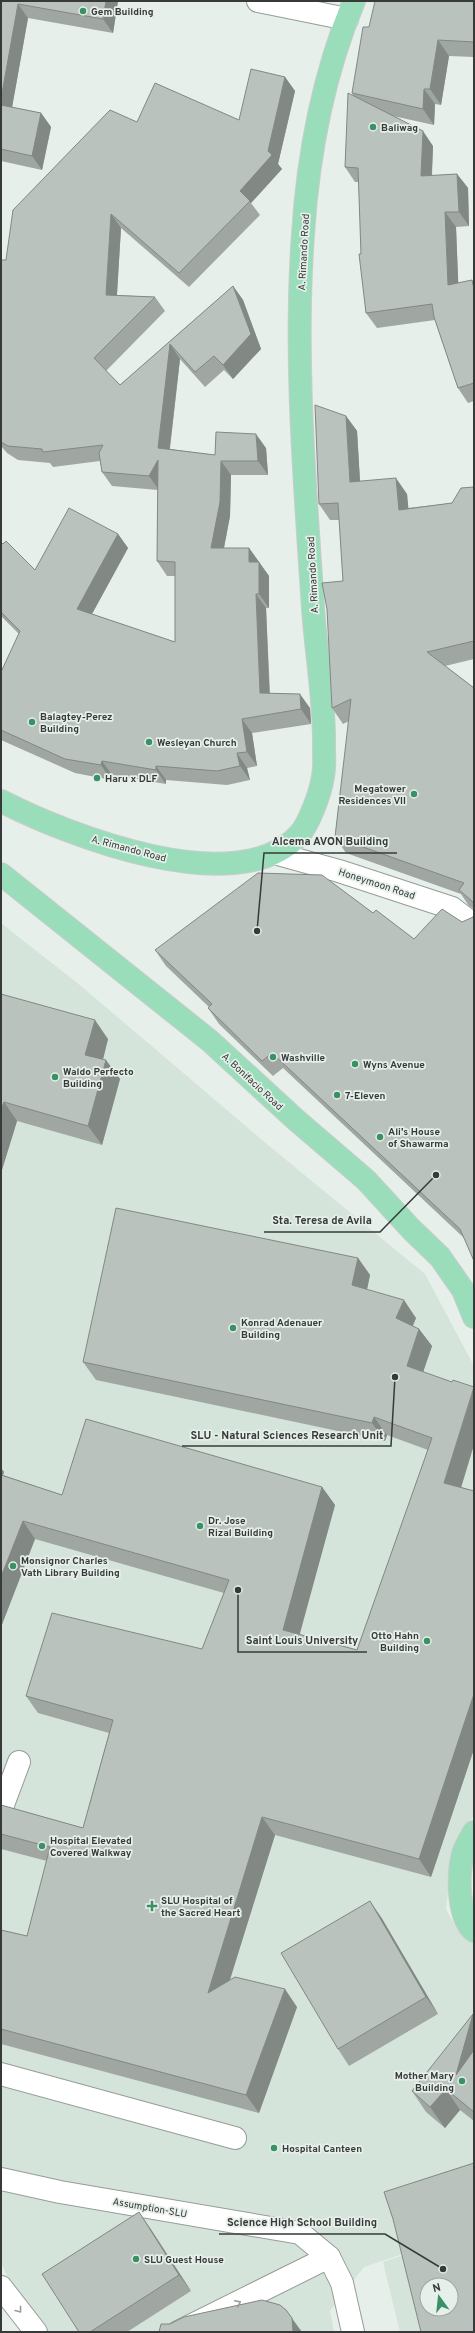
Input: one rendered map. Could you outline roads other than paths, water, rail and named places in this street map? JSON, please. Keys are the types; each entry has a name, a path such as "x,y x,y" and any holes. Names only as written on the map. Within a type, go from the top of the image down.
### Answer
{"main road":[{"name":"A. Rimando Road","path":"1,801 30,816 132,851 176,861 219,864 248,861 274,853 299,835 314,807 323,776 324,727 313,610 302,393 303,234 310,171 324,98 351,10"},
{"name":"A. Bonifacio Road","path":"1,874 210,1041 295,1119 366,1180 411,1229 440,1257 463,1290 474,1317"},
{"path":"474,1832 463,1853 459,1884 464,1914 474,1932"}],"street":[{"path":"258,1 351,10"},
{"name":"Honeymoon Road","path":"274,853 339,871 452,908 474,925"},
{"path":"1,1810 19,1762"},
{"path":"1,2074 235,2138"},
{"name":"Assumption-SLU","path":"1,2179 68,2193 300,2233 329,2257"},
{"path":"178,2332 329,2257 342,2283 353,2332"},
{"path":"1,2287 36,2332"}],"place":[{"name":"Gem Building","path":"83,11"},
{"name":"Baliwag","path":"373,127"},
{"name":"Balagtey-Perez Building","path":"32,722"},
{"name":"Wesleyan Church","path":"149,742"},
{"name":"Haru x DLF","path":"97,778"},
{"name":"Megatower Residences VII","path":"414,794"},
{"name":"Alcema AVON Building","path":"257,931"},
{"name":"Washville","path":"273,1057"},
{"name":"Wyns Avenue","path":"355,1064"},
{"name":"Waldo Perfecto Building","path":"55,1077"},
{"name":"7-Eleven","path":"337,1095"},
{"name":"Ali's House of Shawarma","path":"380,1137"},
{"name":"Sta. Teresa de Avila","path":"436,1175"},
{"name":"Konrad Adenauer Building","path":"233,1328"},
{"name":"SLU - Natural Sciences Research Unit","path":"395,1377"},
{"name":"Dr. Jose Rizal Building","path":"200,1526"},
{"name":"Monsignor Charles Vath Library Building","path":"13,1566"},
{"name":"Saint Louis University","path":"238,1590"},
{"name":"Otto Hahn Building","path":"427,1641"},
{"name":"Hospital Elevated Covered Walkway","path":"42,1846"},
{"name":"SLU Hospital of the Sacred Heart","path":"152,1906"},
{"name":"Mother Mary Building","path":"462,2081"},
{"name":"Hospital Canteen","path":"274,2148"},
{"name":"SLU Guest House","path":"136,2259"},
{"name":"Science High School Building","path":"443,2269"}]}
